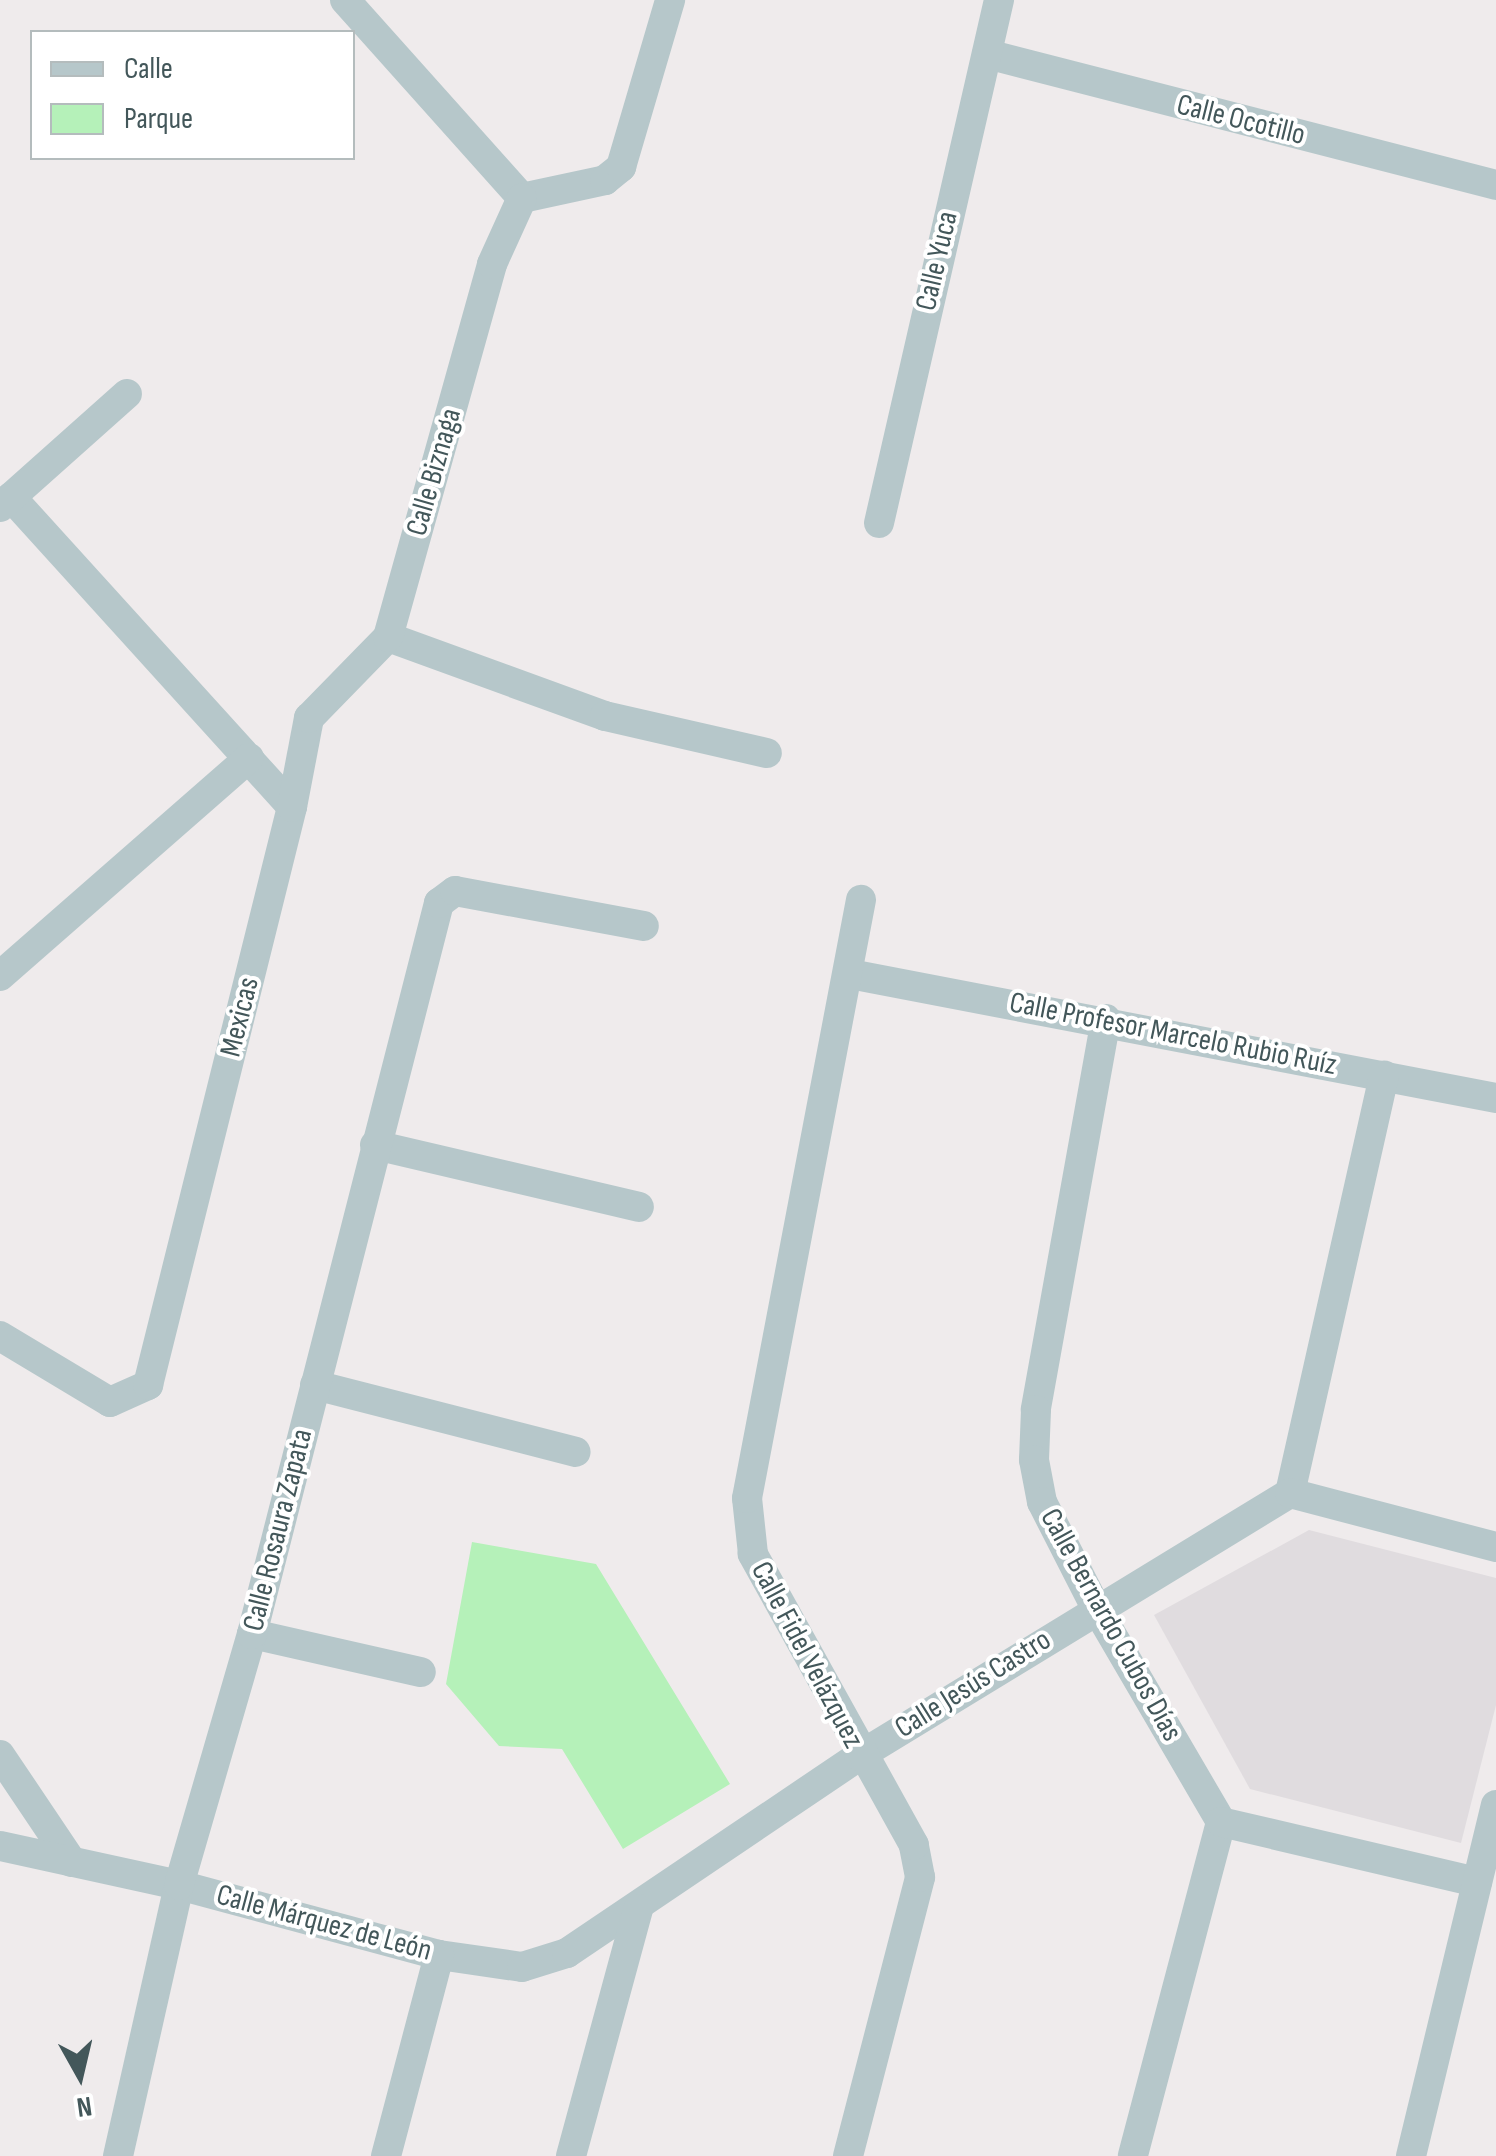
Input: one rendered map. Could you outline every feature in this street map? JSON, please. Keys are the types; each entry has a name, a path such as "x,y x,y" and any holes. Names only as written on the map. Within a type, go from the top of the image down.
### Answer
{"street":[{"path":"345,0 522,198 605,180 621,166 670,0"},
{"name":"Calle Yuca","path":"880,522 999,0"},
{"name":"Calle Ocotillo","path":"987,54 1496,185"},
{"name":"Calle Biznaga","path":"388,636 492,264 522,198"},
{"path":"127,394 6,502 250,758 292,808"},
{"path":"388,636 605,716 767,753"},
{"name":"Mexicas","path":"0,1336 110,1402 148,1385 292,808 309,718 388,636"},
{"path":"0,976 250,758"},
{"name":"Calle Rosaura Zapata","path":"118,2156 179,1885 252,1634 438,903 455,891 644,926"},
{"name":"Calle Fidel Velázquez","path":"848,2156 920,1877 914,1846 859,1756 752,1554 747,1498 850,974 861,900"},
{"name":"Calle Profesor Marcelo Rubio Ruíz","path":"850,974 1106,1019 1496,1098"},
{"name":"Calle Bernardo Cubos Días","path":"1106,1019 1036,1410 1034,1460 1042,1502 1095,1606 1221,1822"},
{"path":"1384,1075 1290,1492 1496,1548"},
{"path":"376,1145 639,1207"},
{"path":"315,1385 576,1452"},
{"name":"Calle Jesús Castro","path":"638,1909 859,1756 1095,1606 1290,1492"},
{"path":"252,1634 421,1672"},
{"path":"0,1755 72,1862"},
{"path":"1411,2156 1496,1806"},
{"path":"1133,2156 1221,1822 1477,1882"},
{"name":"Calle Márquez de León","path":"0,1846 179,1885 439,1955 522,1967 567,1953 638,1909"},
{"path":"570,2156 638,1909"},
{"path":"386,2156 439,1955"}],"shaded area":[{"path":"1309,1530 1496,1578 1496,1705 1461,1843 1250,1789 1154,1615"}],"green space":[{"path":"472,1542 596,1564 730,1784 623,1849 562,1749 499,1746 446,1684"}]}
